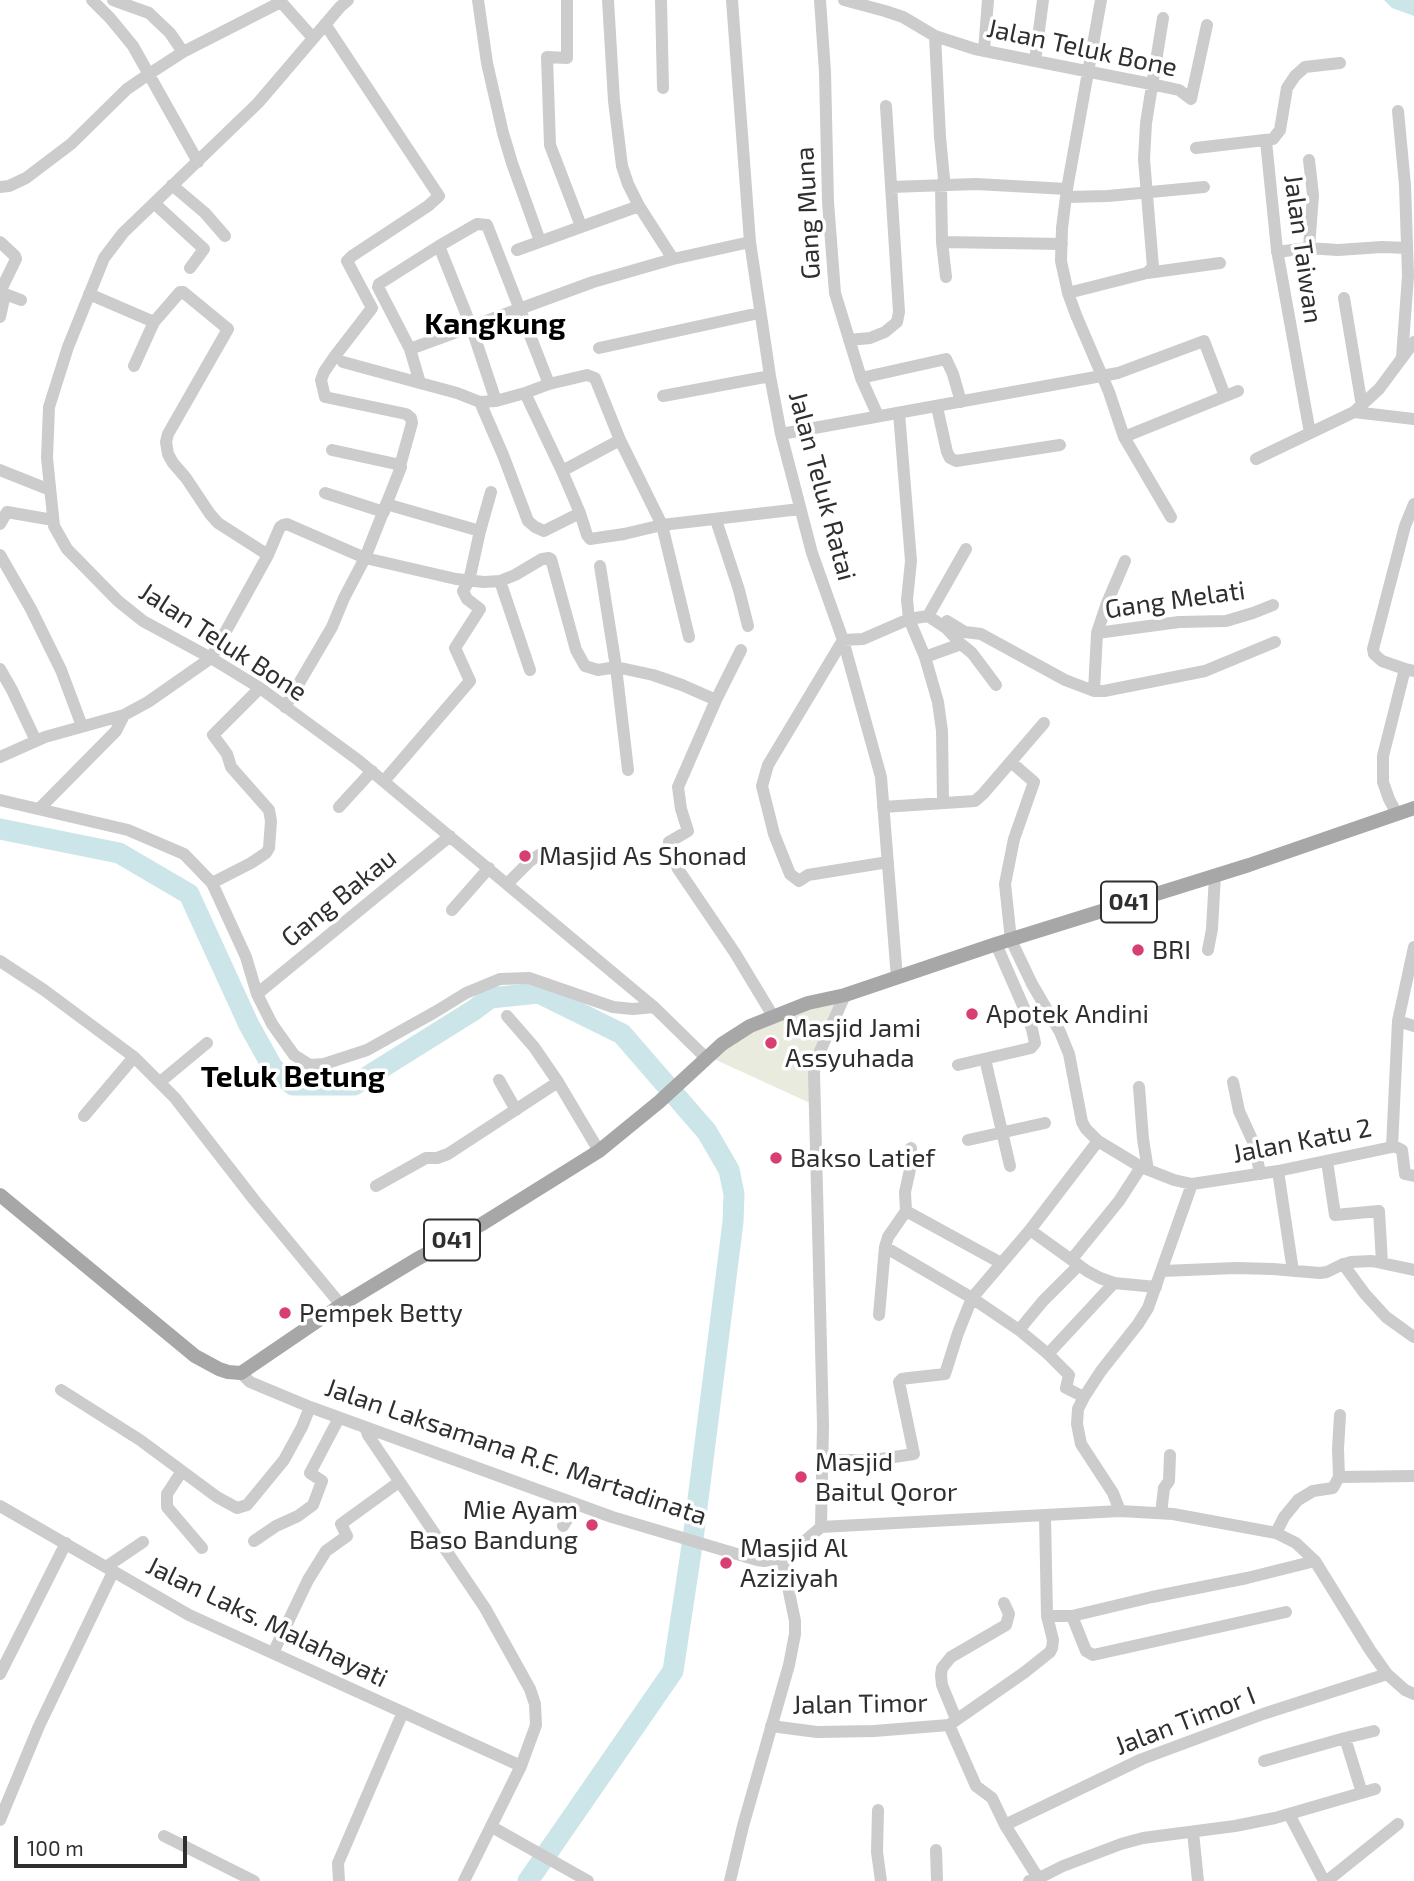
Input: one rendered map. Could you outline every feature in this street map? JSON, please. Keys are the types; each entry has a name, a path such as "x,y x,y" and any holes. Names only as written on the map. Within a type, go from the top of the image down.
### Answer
{"main road":[{"name":"041","path":"241,1373 341,1305 482,1224 599,1151 659,1102 702,1060 750,1026 808,1003 845,995 1414,808"},
{"name":"Jalan Laksamana R.E. Martadinata","path":"0,1195 195,1356 219,1369 241,1373"}],"street":[{"path":"92,0 132,46 198,162"},
{"path":"113,0 149,13 170,33 183,52"},
{"name":"Jalan Teluk Bone","path":"348,0 258,103 119,237 104,258 68,347 49,407 47,458 54,526 67,549 118,601 143,621 260,688 372,771 654,1007 702,1060"},
{"path":"478,0 487,63 503,133 540,240"},
{"path":"567,0 567,58 548,57 550,145 581,226"},
{"path":"608,0 614,101 622,166 639,205 673,259"},
{"path":"661,0 663,88"},
{"name":"Jalan Teluk Ratai","path":"732,0 750,242 770,376 800,509 820,579 843,640 881,777 897,978"},
{"name":"Gang Muna","path":"820,0 825,72 828,202 835,293 861,378 878,416"},
{"name":"Jalan Teluk Bone","path":"844,0 894,14 935,36 984,51 1179,90 1191,99 1207,25"},
{"path":"984,51 988,0"},
{"path":"1035,61 1043,0"},
{"path":"1101,0 1066,193 1061,261 1068,293 1109,391 1124,437 1171,517"},
{"path":"0,187 26,178 71,145 127,89 149,74 183,52 281,2 313,38"},
{"path":"1147,273 1153,265 1144,159 1146,123 1163,18"},
{"path":"285,707 332,627 365,558 401,467 412,423 406,414 325,397 321,380 372,308 346,261 439,196 325,24"},
{"path":"935,36 944,179 941,186 942,242 946,277"},
{"path":"1266,141 1273,139 1280,130 1287,88 1295,76 1305,67 1340,63"},
{"path":"849,340 870,338 885,332 897,322 899,312 886,106"},
{"path":"1398,111 1405,185 1408,276 1402,357"},
{"name":"Jalan Taiwan","path":"1196,148 1266,141 1278,252 1310,433"},
{"path":"1309,248 1312,195 1310,160"},
{"path":"891,187 976,184 1108,197 1204,187"},
{"path":"172,185 205,213 225,236"},
{"path":"154,203 204,249 190,268"},
{"path":"517,250 639,205"},
{"path":"420,383 410,349 378,286 477,224 487,225 549,384"},
{"path":"0,242 16,259 2,293 0,317"},
{"path":"410,349 593,282 673,259 750,242"},
{"path":"942,242 1062,244"},
{"path":"439,246 471,326 496,401"},
{"path":"1278,252 1309,248 1406,248"},
{"path":"1068,293 1147,273 1220,263"},
{"path":"134,366 154,321 180,292 228,329 168,434 168,454 218,523 268,555"},
{"path":"2,293 21,300"},
{"path":"89,294 154,321"},
{"path":"1345,298 1358,409"},
{"path":"599,348 760,313"},
{"path":"781,434 1118,373 1204,341 1225,396"},
{"path":"1256,459 1358,409 1378,389 1414,342"},
{"path":"861,378 946,359 961,402"},
{"path":"343,362 457,393 480,402 496,401 587,375 595,378 620,440 662,525 689,637"},
{"path":"663,396 770,376"},
{"path":"1124,437 1238,391"},
{"path":"525,393 590,539 662,525 800,509"},
{"path":"480,402 528,521 544,531 580,513"},
{"path":"937,407 947,452 950,458 956,461 1060,446"},
{"path":"1358,409 1414,419"},
{"path":"899,413 911,561 907,600 909,619 925,657 937,702 942,731 943,802"},
{"path":"562,471 620,440"},
{"path":"332,450 400,466"},
{"path":"0,470 50,490"},
{"path":"325,492 480,531"},
{"path":"384,781 470,681 455,648 480,609 467,599 463,591 469,581 491,492"},
{"path":"1397,814 1383,782 1383,756 1410,670 1382,661 1374,654 1373,649 1405,526 1414,504"},
{"path":"0,524 6,512 53,520"},
{"path":"716,520 748,626"},
{"path":"0,757 36,741 124,715 148,702 211,658 268,555 280,527 287,524 365,558 469,581 500,582 542,559 551,559 576,650 585,666 598,670 616,667 653,675 716,700"},
{"path":"930,613 966,549"},
{"path":"0,555 61,670 82,726"},
{"path":"1097,633 1125,561"},
{"path":"600,566 616,667 628,770"},
{"path":"500,582 530,670"},
{"name":"Gang Melati","path":"1094,691 1097,633 1179,622 1226,621 1273,605"},
{"path":"930,613 972,653 996,685"},
{"path":"888,862 808,875 799,881 790,874 774,834 762,786 768,765 843,640 863,639 930,613 965,632 981,634 1065,680 1094,691 1205,671 1275,642"},
{"path":"925,657 961,644"},
{"path":"741,650 678,787 688,831 669,842 678,869 774,1016"},
{"path":"0,668 36,741"},
{"path":"212,883 251,863 269,848 269,810 230,767 227,754 213,735 260,688"},
{"path":"39,809 116,731 124,715"},
{"path":"883,807 969,802 979,798 1044,723"},
{"name":"Jalan Katu 2","path":"1011,762 1034,782 1014,839 1005,884 1011,940 1069,1054 1082,1122 1086,1129 1098,1141 1144,1168 1192,1184 1278,1171 1392,1147 1398,1021 1410,986 1414,947"},
{"path":"339,807 372,771"},
{"path":"0,800 138,833 184,854 212,883 246,957 257,994 272,1024 294,1055 310,1065 324,1065 367,1049 466,993 500,979 530,978 613,1007 654,1007"},
{"name":"Gang Bakau","path":"257,994 450,836"},
{"path":"508,883 539,855"},
{"path":"452,910 489,868"},
{"path":"1208,950 1215,875"},
{"path":"958,1065 1031,1048 1035,1043 1032,1029 996,944"},
{"path":"0,961 134,1057 175,1098 341,1305"},
{"path":"821,1527 814,1072 817,1058 845,995"},
{"path":"507,1016 523,1036 527,1037 558,1082 599,1151"},
{"path":"1398,1021 1414,1026"},
{"path":"159,1083 207,1043"},
{"path":"84,1116 134,1057"},
{"path":"985,1059 1010,1166"},
{"path":"499,1080 516,1110"},
{"path":"376,1186 426,1158 448,1154 558,1082"},
{"path":"1233,1082 1239,1111 1255,1146 1260,1174"},
{"path":"1019,1331 1075,1262 1144,1168 1139,1087"},
{"path":"968,1140 1045,1123"},
{"path":"822,1460 874,1460 914,1454 899,1382 902,1379 945,1374 953,1345 972,1298 1030,1230 1098,1141"},
{"path":"1392,1146 1414,1147"},
{"path":"1392,1146 1402,1150 1405,1174 1414,1176"},
{"path":"879,1315 885,1247 888,1237 905,1211 911,1149"},
{"path":"1327,1161 1335,1215 1378,1211 1382,1263"},
{"path":"1278,1171 1293,1271"},
{"path":"1120,1511 1113,1493 1082,1444 1078,1434 1078,1409 1101,1371 1143,1317 1192,1184"},
{"path":"905,1211 1001,1263"},
{"path":"1030,1230 1100,1278 1114,1283 1156,1287"},
{"path":"885,1247 972,1298 1019,1331 1069,1375 1066,1388 1084,1397"},
{"path":"1162,1271 1236,1268 1327,1272 1343,1264 1372,1261 1414,1270"},
{"path":"1343,1264 1386,1317 1414,1337"},
{"path":"1048,1354 1114,1283"},
{"name":"Jalan Laksamana R.E. Martadinata","path":"241,1373 250,1382 310,1407 576,1505 757,1560 782,1558"},
{"path":"61,1390 141,1440 230,1506 237,1508 247,1506 284,1460 310,1407"},
{"path":"1276,1533 1284,1517 1298,1500 1313,1491 1333,1488 1339,1477 1340,1416"},
{"path":"254,1541 313,1505 322,1481 310,1473 340,1418"},
{"path":"365,1427 485,1608 530,1689 535,1704 536,1725 521,1766 464,1881"},
{"path":"1161,1513 1164,1488 1169,1482 1170,1455"},
{"path":"182,1471 167,1494 167,1507 202,1548"},
{"path":"1339,1477 1414,1476"},
{"path":"273,1653 326,1551 347,1536 341,1524 400,1482"},
{"path":"563,1526 576,1505"},
{"name":"Jalan Laks. Malahayati","path":"0,1506 190,1615 521,1766"},
{"path":"730,1881 789,1665 794,1634 782,1558 821,1527 1120,1511 1161,1513 1276,1533 1296,1543 1315,1560 1387,1674 1405,1690 1414,1694"},
{"path":"953,1722 1050,1652 1053,1640 1047,1616 1045,1516"},
{"path":"0,1820 56,1686 109,1570 143,1542"},
{"path":"0,1674 66,1544"},
{"path":"1047,1616 1072,1616 1247,1578 1315,1560"},
{"path":"1004,1603 1009,1614 1006,1625 951,1657 942,1668 941,1675 953,1722 976,1786 992,1798 1036,1880 1063,1866 1143,1838 1235,1826 1289,1814 1368,1791 1345,1738"},
{"path":"1072,1616 1086,1651 1093,1655 1286,1612"},
{"name":"Jalan Timor I","path":"1006,1825 1142,1759 1263,1714 1387,1674"},
{"path":"339,1881 338,1863 403,1712"},
{"name":"Jalan Timor","path":"771,1726 817,1732 874,1731 953,1722"},
{"path":"1264,1761 1374,1731"},
{"path":"878,1810 877,1852 881,1881"},
{"path":"1289,1814 1325,1881 1398,1825"},
{"path":"492,1827 588,1881"},
{"path":"1193,1832 1198,1881"},
{"path":"164,1836 254,1881"},
{"path":"936,1850 937,1881"}],"shaded area":[{"path":"843,997 815,1059 810,1103 714,1059 750,1030"}],"water":[{"path":"1384,0 1414,0 1414,16 1392,8"}],"waterway":[{"path":"0,829 119,853 189,894 249,1025 273,1068 293,1085 354,1085 490,998 539,993 622,1034 707,1132 729,1170 734,1194 733,1222 693,1539 673,1671 528,1881"}],"place":[{"name":"Masjid As Shonad","path":"525,856"},
{"name":"BRI","path":"1138,950"},
{"name":"Apotek Andini","path":"972,1014"},
{"name":"Masjid Jami Assyuhada","path":"771,1043"},
{"name":"Bakso Latief","path":"776,1158"},
{"name":"Pempek Betty","path":"285,1313"},
{"name":"Masjid Baitul Qoror","path":"801,1477"},
{"name":"Mie Ayam Baso Bandung","path":"592,1525"},
{"name":"Masjid Al Aziziyah","path":"726,1563"}],"district":[{"name":"Kangkung","path":"495,324"},
{"name":"Teluk Betung","path":"293,1077"}]}
